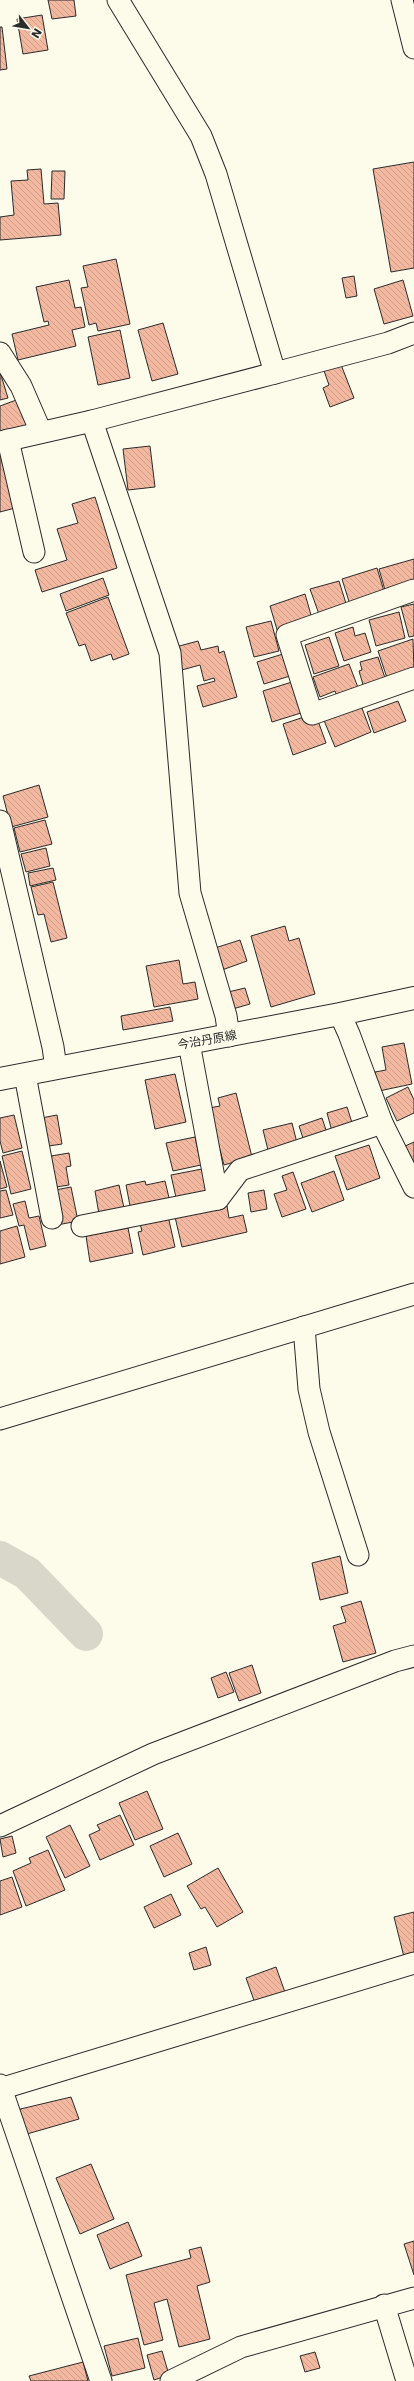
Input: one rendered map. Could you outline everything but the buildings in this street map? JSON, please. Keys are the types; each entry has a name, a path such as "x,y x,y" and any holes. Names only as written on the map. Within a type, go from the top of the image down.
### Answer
{"main road":[{"name":"今治丹原線","path":"0,1079 229,1036 414,998"}],"street":[{"path":"118,0 201,136 216,174 275,374"},
{"path":"402,0 414,48"},
{"path":"34,552 4,441 92,421 275,374 388,343 414,333"},
{"path":"0,353 21,386 41,432"},
{"path":"92,421 170,653 190,894 226,1016 229,1036"},
{"path":"414,590 287,635 312,714 414,678"},
{"path":"0,821 53,1047 56,1068"},
{"path":"340,1014 349,1034 382,1123 414,1187"},
{"path":"189,1043 218,1199"},
{"path":"25,1074 52,1218"},
{"path":"82,1226 218,1199 240,1170 382,1123"},
{"path":"0,1419 414,1294"},
{"path":"304,1327 309,1389 319,1432 358,1555"},
{"path":"0,1826 153,1754 394,1661 414,1656"},
{"path":"101,2381 0,2087 414,1963"},
{"path":"171,2381 241,2347 414,2298"},
{"path":"384,2306 407,2381"}],"waterway":[{"path":"0,1558 27,1573 86,1634"}]}
